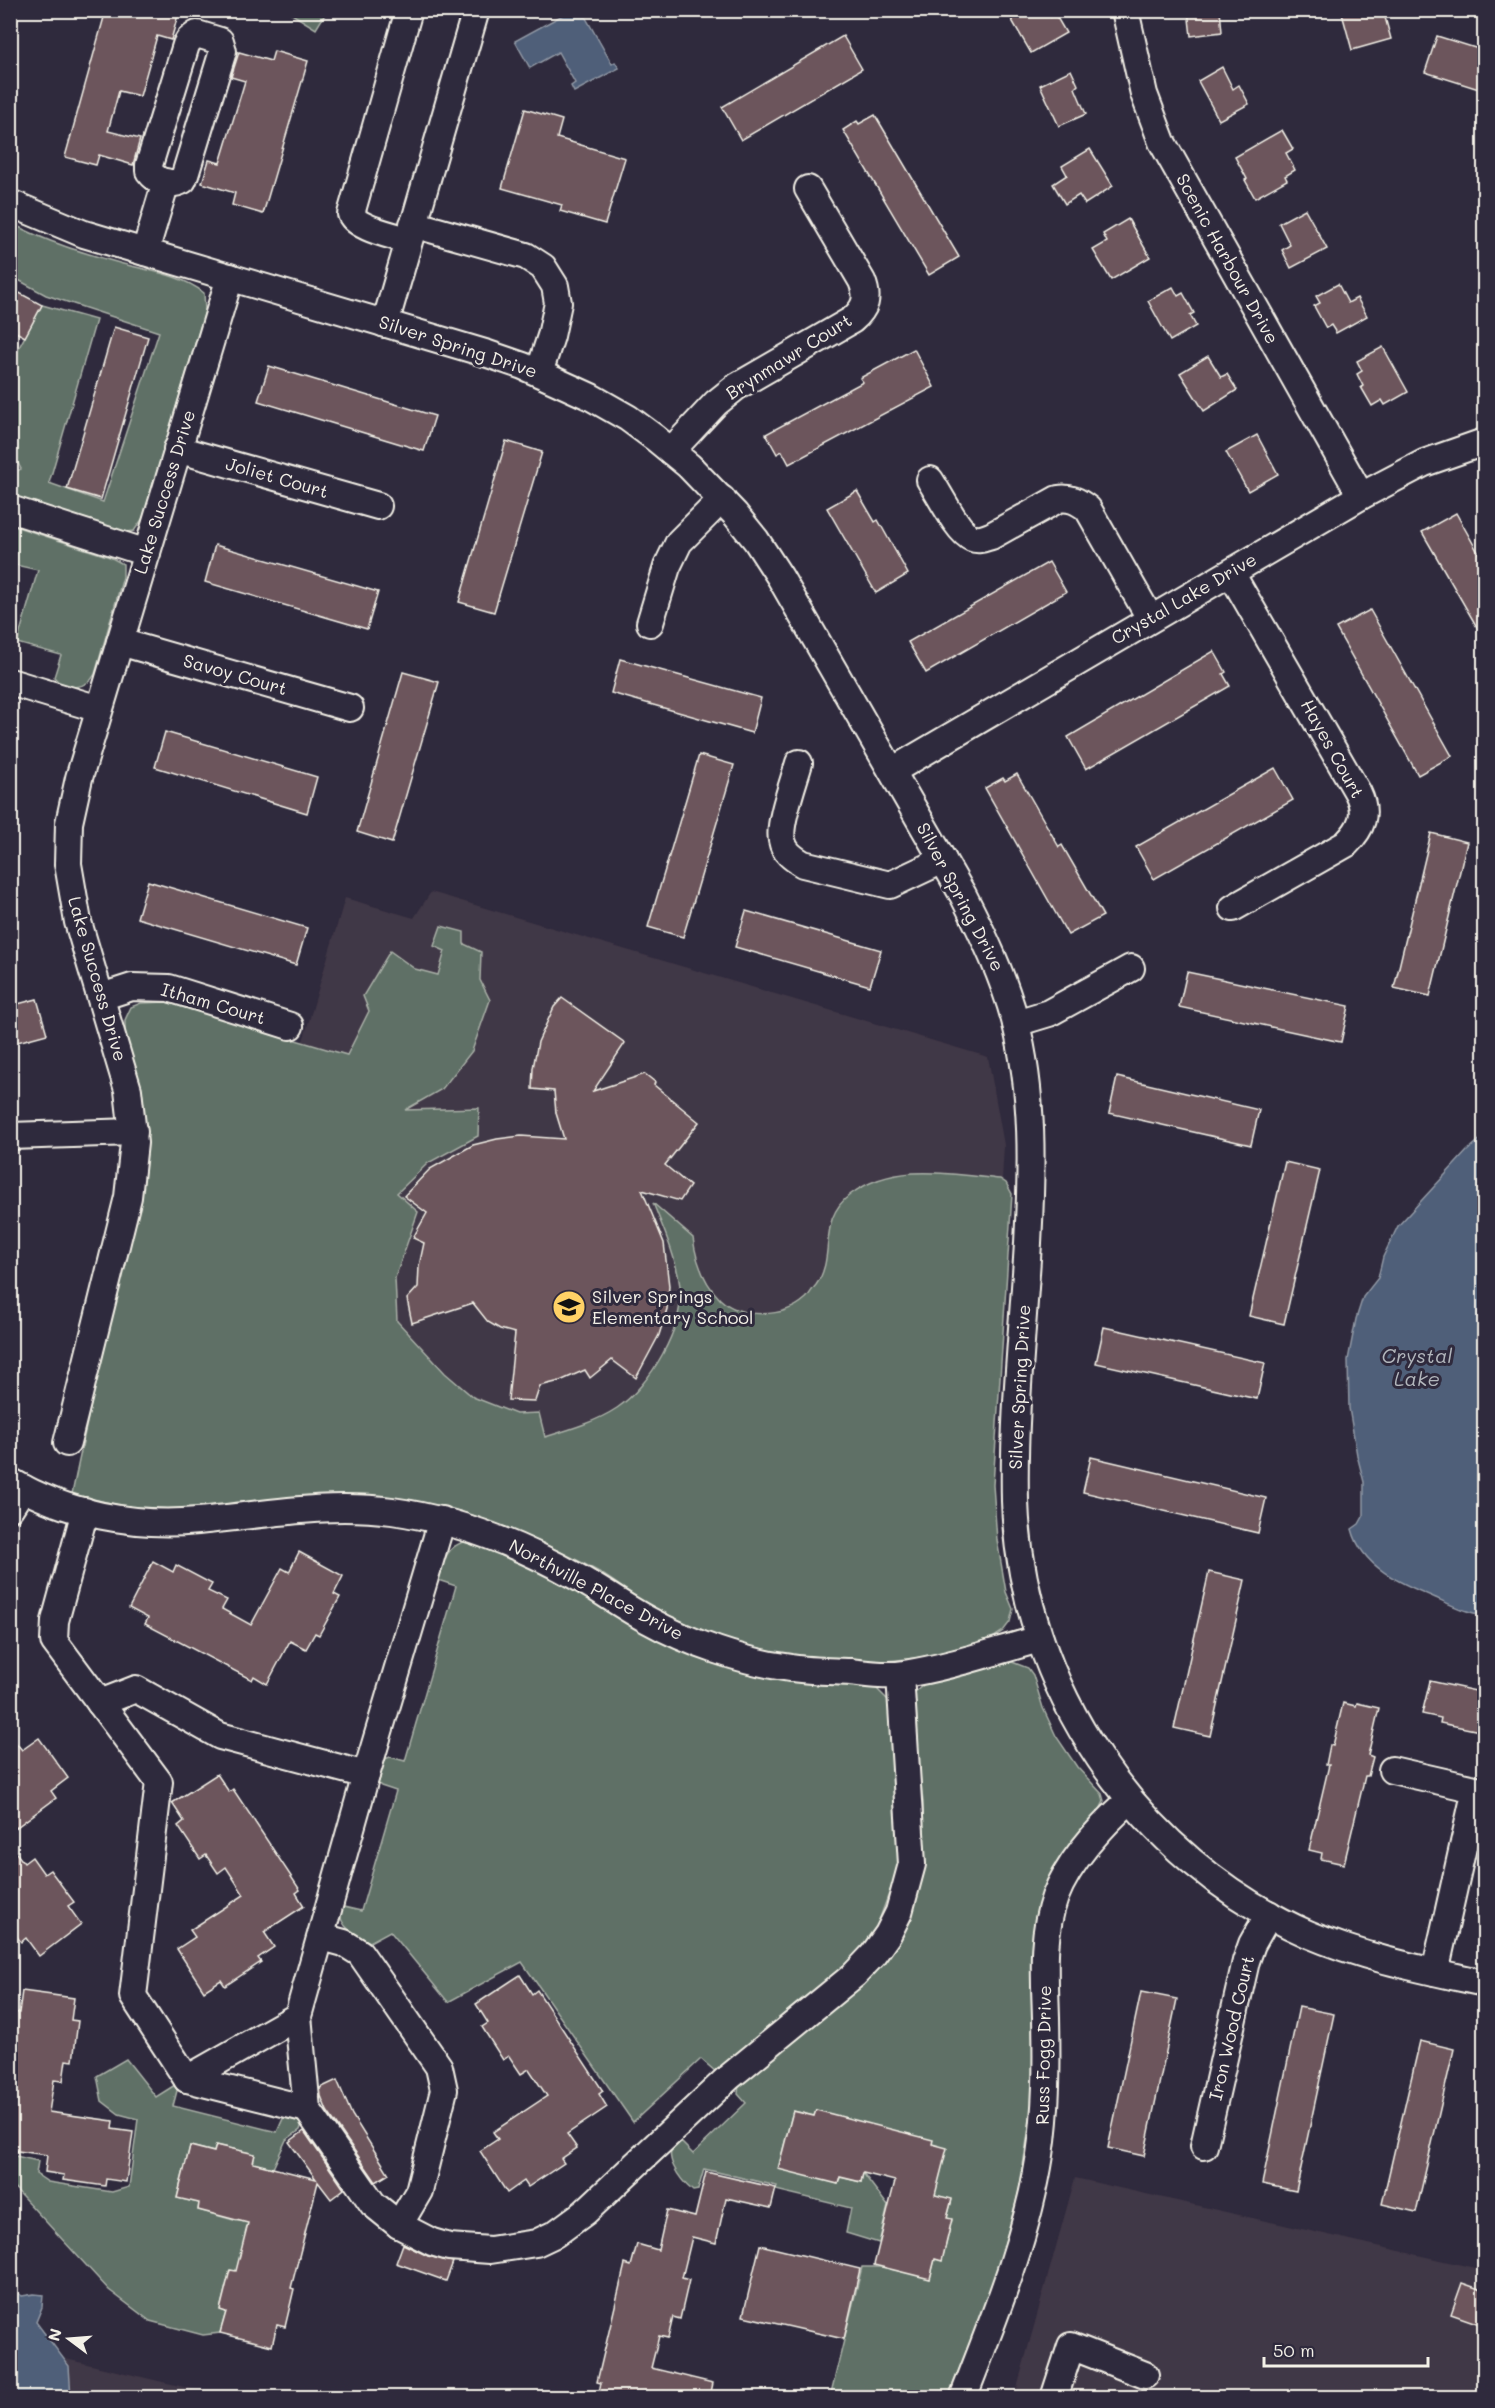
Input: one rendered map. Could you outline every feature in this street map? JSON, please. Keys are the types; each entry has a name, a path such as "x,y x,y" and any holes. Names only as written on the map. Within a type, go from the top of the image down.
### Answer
{"street":[{"path":"409,10 351,214 353,219 360,224 526,256 543,267 555,286 558,303 551,336 539,373"},
{"path":"385,324 476,10"},
{"name":"Scenic Harbour Drive","path":"1125,10 1144,94 1161,142 1361,496"},
{"path":"196,34 216,39 220,41 223,51 185,175 178,183 166,183 152,176 149,165 186,45 196,34"},
{"path":"145,252 166,183"},
{"name":"Brynmawr Court","path":"671,451 716,403 736,387 852,320 866,303 867,292 862,281 808,189"},
{"name":"Silver Spring Drive","path":"10,203 58,225 488,354 539,373 591,397 628,418 671,451 722,499 756,540 780,577 892,771 991,949 1016,1023 1029,1099 1033,1159 1015,1501 1023,1572 1040,1640 1056,1681 1076,1722 1103,1766 1130,1800 1169,1842 1221,1884 1269,1914 1337,1945 1369,1956 1485,1983"},
{"name":"Lake Success Drive","path":"67,1443 128,1197 133,1166 134,1132 128,1090 78,922 68,864 69,823 99,709 230,277"},
{"name":"Crystal Lake Drive","path":"892,771 1361,496 1424,463 1485,442"},
{"name":"Joliet Court","path":"177,449 378,506"},
{"path":"930,480 965,534 981,540 1058,499 1078,501 1088,509 1150,618"},
{"path":"650,623 667,567 679,542 722,499"},
{"path":"10,509 147,553"},
{"name":"Hayes Court","path":"1231,573 1358,793 1364,812 1359,829 1346,844 1233,908"},
{"name":"Savoy Court","path":"120,642 350,708"},
{"path":"10,682 99,709"},
{"path":"799,763 781,829 782,841 793,858 803,864 890,885 943,860"},
{"path":"1016,1023 1049,1013 1131,968"},
{"name":"Itham Court","path":"101,997 132,987 169,988 290,1026"},
{"path":"10,1136 134,1132"},
{"name":"Northville Place Drive","path":"15,1492 106,1517 150,1522 196,1521 289,1510 361,1508 442,1520 534,1554 578,1577 649,1620 688,1638 730,1654 789,1668 900,1675 952,1664 1040,1640"},
{"path":"85,1512 55,1621 54,1641 159,1782 133,1996 187,2079 307,2109"},
{"path":"442,1520 366,1774 298,2016 307,2109 373,2204 399,2225 432,2242 469,2250 517,2247 536,2243 555,2234 585,2212 728,2078 854,1975 873,1955 888,1934 899,1912 912,1864 900,1675"},
{"path":"100,1703 136,1689 220,1736 366,1774"},
{"path":"1392,1770 1480,1790 1435,1972"},
{"name":"Russ Fogg Drive","path":"963,2397 998,2307 1018,2247 1040,2156 1047,2078 1045,1960 1049,1916 1056,1894 1068,1872 1100,1829 1130,1800"},
{"name":"Iron Wood Court","path":"1204,2146 1246,1961 1252,1944 1269,1914"},
{"path":"322,1937 344,1943 360,1953 439,2067 443,2079 444,2090 419,2191 399,2225"},
{"path":"187,2079 298,2016"},
{"path":"1054,2397 1071,2346 1145,2375"}],"shaded area":[{"name":"Silver Springs Elementary School","path":"431,892 988,1057 1004,1145 984,1501 472,1452 174,1185 301,1048 345,898 414,918"},
{"path":"1075,2178 1484,2270 1484,2397 1014,2398"},
{"path":"11,2346 226,2397 11,2397"}],"green space":[{"path":"287,11 327,11 316,29"},
{"path":"11,223 38,236 80,251 176,278 204,293 205,311 143,518 134,531 118,533 11,499 11,474 21,469 11,450 10,349 17,351 42,305 96,320 49,483 103,502 159,332 46,295 11,276"},
{"path":"11,525 110,557 123,564 123,577 95,674 87,683 76,687 64,685 54,677 61,655 17,643 38,570 11,564"},
{"path":"441,926 464,932 464,944 481,952 480,980 490,1000 472,1051 442,1089 405,1110 479,1108 478,1136 428,1163 397,1193 418,1212 395,1278 397,1321 445,1373 473,1397 516,1414 539,1413 545,1437 591,1421 617,1408 641,1385 663,1354 677,1319 680,1286 673,1254 653,1203 693,1238 701,1271 709,1286 720,1299 739,1310 762,1314 786,1310 808,1296 822,1274 834,1215 840,1204 868,1184 886,1177 923,1173 1000,1179 1006,1183 1012,1194 993,1485 997,1540 1006,1592 1013,1609 1010,1622 1003,1631 994,1637 965,1646 915,1658 882,1661 815,1659 749,1646 685,1624 641,1600 599,1572 550,1547 478,1517 424,1503 386,1498 348,1497 156,1510 127,1507 72,1494 145,1146 143,1106 125,1032 125,1020 131,1007 141,1003 166,1002 347,1055 369,1011 363,996 390,951 415,969 438,975 445,951 434,946"},
{"path":"464,1542 491,1548 809,1683 875,1687 888,1700 901,1845 897,1872 875,1931 849,1961 716,2072 701,2059 633,2122 522,1962 448,2002 390,1931 370,1942 346,1927 339,1911 344,1907 361,1911 396,1791 381,1786 377,1782 385,1759 390,1757 405,1761 456,1586 438,1580 443,1562 449,1552"},
{"path":"1012,1662 1028,1668 1033,1675 1043,1708 1056,1736 1077,1767 1102,1794 1104,1801 1095,1821 1063,1862 1034,2039 1033,2101 1019,2191 994,2283 948,2397 830,2397 862,2267 882,2267 930,2278 935,2259 942,2260 952,2220 947,2218 952,2200 935,2195 932,2144 816,2110 814,2116 793,2111 780,2161 838,2184 840,2177 861,2182 863,2173 888,2206 879,2243 846,2233 851,2208 776,2190 777,2186 704,2169 698,2190 693,2191 674,2167 671,2152 680,2141 693,2154 746,2103 738,2094 739,2084 859,1984 924,1861 923,1802 912,1702 915,1692 927,1682"},
{"path":"126,2059 156,2097 175,2085 178,2087 173,2106 277,2132 286,2112 302,2124 300,2130 286,2140 273,2168 253,2163 255,2154 216,2145 214,2152 190,2146 177,2198 199,2203 198,2210 237,2221 259,2219 236,2271 230,2270 220,2309 226,2312 220,2333 203,2335 150,2321 109,2290 11,2184 11,2155 38,2161 36,2174 48,2182 112,2192 129,2187 138,2119 119,2114 102,2101 97,2076"}],"water":[{"path":"570,11 582,11 612,64 615,62 619,68 574,92 571,86 575,83 558,52 530,68 515,41"},
{"name":"Crystal Lake","path":"1484,1136 1484,1615 1459,1608 1397,1580 1374,1564 1357,1543 1352,1529 1359,1524 1364,1515 1364,1482 1349,1408 1348,1360 1363,1297 1378,1278 1383,1257 1398,1226 1467,1151"},
{"path":"11,2282 17,2293 22,2296 43,2295 42,2307 36,2322 69,2366 71,2397 11,2397"}],"building":[{"path":"106,10 163,10 178,15 171,40 157,36 140,96 119,91 108,131 140,139 133,165 99,155 96,165 65,157"},
{"path":"1006,10 1048,10 1051,17 1055,14 1066,33 1031,53"},
{"path":"1188,10 1220,10 1222,32 1191,36"},
{"path":"1341,10 1383,10 1391,39 1352,50"},
{"path":"843,36 862,69 741,140 722,107"},
{"path":"1437,36 1485,51 1485,91 1425,72"},
{"path":"274,51 308,61 263,214 232,205 235,193 202,183 209,160 220,163 245,81 231,77 239,52 271,61"},
{"path":"1222,67 1233,89 1239,85 1249,104 1219,120 1198,81"},
{"path":"1071,70 1078,85 1075,88 1086,114 1059,126 1040,85"},
{"path":"525,109 562,120 557,138 625,158 605,224 560,211 562,205 502,188"},
{"path":"875,115 959,257 929,275 843,130 857,121 859,124"},
{"path":"1282,130 1293,149 1286,153 1295,170 1285,176 1287,180 1255,198 1235,157"},
{"path":"1090,149 1113,186 1085,204 1079,195 1065,204 1053,184 1067,175 1062,166"},
{"path":"1305,209 1327,249 1291,268 1282,250 1290,245 1279,223"},
{"path":"1128,219 1150,257 1111,280 1093,250 1107,242 1103,234"},
{"path":"1338,284 1348,303 1357,298 1367,316 1336,333 1331,325 1326,328 1314,306 1320,303 1316,296"},
{"path":"1173,287 1178,296 1183,293 1194,313 1190,315 1196,326 1170,341 1148,301"},
{"path":"10,288 42,305 25,337 10,329"},
{"path":"114,327 148,337 101,499 67,489"},
{"path":"1383,347 1408,392 1385,405 1382,400 1372,406 1361,387 1363,386 1357,374 1362,371 1357,361"},
{"path":"914,349 934,387 789,464 782,451 777,454 766,434 863,382 860,378"},
{"path":"1208,356 1221,377 1227,374 1237,390 1204,411 1180,373"},
{"path":"269,366 435,416 424,451 258,401"},
{"path":"1257,435 1278,474 1248,491 1226,452"},
{"path":"506,441 542,452 494,612 459,602"},
{"path":"857,491 875,522 878,520 908,574 876,593 827,508"},
{"path":"1456,513 1479,554 1485,551 1485,641 1422,532"},
{"path":"215,545 378,592 367,629 205,582"},
{"path":"1049,562 1066,592 926,673 908,642"},
{"path":"1370,610 1452,756 1418,775 1336,628"},
{"path":"1214,651 1226,672 1223,674 1230,686 1086,769 1068,737"},
{"path":"620,659 761,698 752,733 611,693"},
{"path":"403,672 439,682 392,843 357,832"},
{"path":"165,732 317,777 307,813 155,767"},
{"path":"699,755 734,765 683,937 648,927"},
{"path":"1275,768 1293,800 1154,879 1136,847"},
{"path":"1017,774 1059,847 1062,845 1103,916 1068,935 985,788 1003,778 1005,781"},
{"path":"1431,833 1467,842 1430,996 1394,988"},
{"path":"148,881 307,928 296,965 137,918"},
{"path":"746,911 881,950 870,986 735,947"},
{"path":"1187,972 1349,1006 1341,1042 1179,1007"},
{"path":"562,998 625,1043 593,1091 645,1074 655,1082 654,1085 699,1122 665,1165 690,1186 680,1201 642,1190 664,1243 669,1286 667,1309 659,1335 636,1378 612,1360 590,1378 585,1370 560,1381 540,1386 535,1401 508,1400 515,1333 500,1329 488,1322 473,1303 412,1323 407,1299 418,1287 419,1266 424,1243 413,1238 427,1213 404,1196 430,1169 473,1145 521,1136 564,1139 556,1113 554,1091 532,1089 538,1042 554,1007"},
{"path":"37,999 47,1034 10,1044 10,1006"},
{"path":"1117,1077 1259,1110 1251,1145 1109,1113"},
{"path":"1285,1162 1320,1170 1284,1324 1249,1316"},
{"path":"1104,1327 1265,1363 1257,1399 1096,1363"},
{"path":"1091,1457 1266,1498 1258,1533 1083,1492"},
{"path":"299,1552 343,1576 334,1594 340,1597 319,1635 315,1633 306,1649 290,1641 267,1684 254,1676 252,1680 145,1624 148,1618 129,1608 153,1561 173,1572 176,1565 212,1584 208,1591 227,1600 222,1609 251,1625 282,1568 289,1572"},
{"path":"1209,1572 1245,1580 1210,1736 1174,1728"},
{"path":"1430,1681 1485,1693 1485,1732 1440,1723 1441,1718 1422,1714"},
{"path":"1343,1703 1356,1706 1357,1703 1379,1708 1368,1755 1373,1757 1368,1776 1365,1776 1344,1864 1321,1859 1322,1853 1309,1850 1329,1765 1326,1765 1330,1745 1333,1746"},
{"path":"10,1736 22,1750 39,1738 68,1778 51,1791 56,1798 10,1832"},
{"path":"217,1774 229,1792 233,1789 300,1890 296,1893 304,1906 264,1932 274,1947 258,1958 261,1962 225,1986 221,1980 204,1991 177,1949 195,1937 190,1930 244,1895 226,1867 218,1873 206,1855 200,1859 178,1826 184,1821 172,1803"},
{"path":"10,1845 24,1863 32,1857 44,1874 50,1870 74,1902 68,1906 81,1924 39,1956 26,1938 21,1942 10,1928"},
{"path":"520,1975 532,1994 537,1990 603,2091 599,2094 607,2107 567,2134 577,2148 561,2159 564,2163 528,2187 524,2181 507,2193 480,2151 498,2139 493,2132 547,2096 529,2069 521,2074 509,2056 503,2060 482,2027 488,2023 476,2004"},
{"path":"22,1991 74,1998 71,2020 78,2021 73,2061 66,2060 63,2081 54,2080 49,2112 113,2121 112,2129 133,2132 126,2182 106,2179 105,2186 63,2180 64,2175 45,2172 47,2155 10,2150 10,2032 13,2012 19,2013"},
{"path":"1141,1992 1177,1999 1144,2156 1108,2148"},
{"path":"1299,2007 1334,2014 1296,2191 1262,2184"},
{"path":"1420,2041 1454,2049 1416,2212 1382,2204"},
{"path":"337,2080 352,2115 389,2174 376,2182 327,2111 321,2096 320,2088"},
{"path":"816,2110 933,2140 932,2144 947,2148 935,2195 952,2199 947,2218 952,2219 942,2261 935,2259 930,2279 874,2265 895,2181 863,2173 861,2182 840,2177 838,2184 778,2169 793,2111 814,2116"},
{"path":"304,2131 344,2189 331,2199 318,2182 291,2288 294,2289 285,2327 277,2325 272,2346 220,2333 226,2312 220,2310 230,2270 236,2271 248,2223 198,2210 199,2203 177,2198 190,2146 214,2152 216,2145 255,2154 253,2163 316,2179 289,2142"},
{"path":"706,2172 776,2188 771,2208 726,2198 716,2243 692,2237 682,2278 689,2280 680,2319 673,2317 668,2338 659,2336 651,2368 713,2383 710,2397 598,2397 601,2383 597,2382 625,2264 631,2266 637,2244 658,2250 667,2210 695,2217"},
{"path":"403,2244 428,2256 453,2262 446,2281 396,2263"},
{"path":"760,2245 860,2269 844,2339 743,2316"},
{"path":"1462,2283 1485,2291 1485,2326 1451,2314"}],"place":[{"name":"Silver Springs Elementary School","path":"569,1307"}]}
